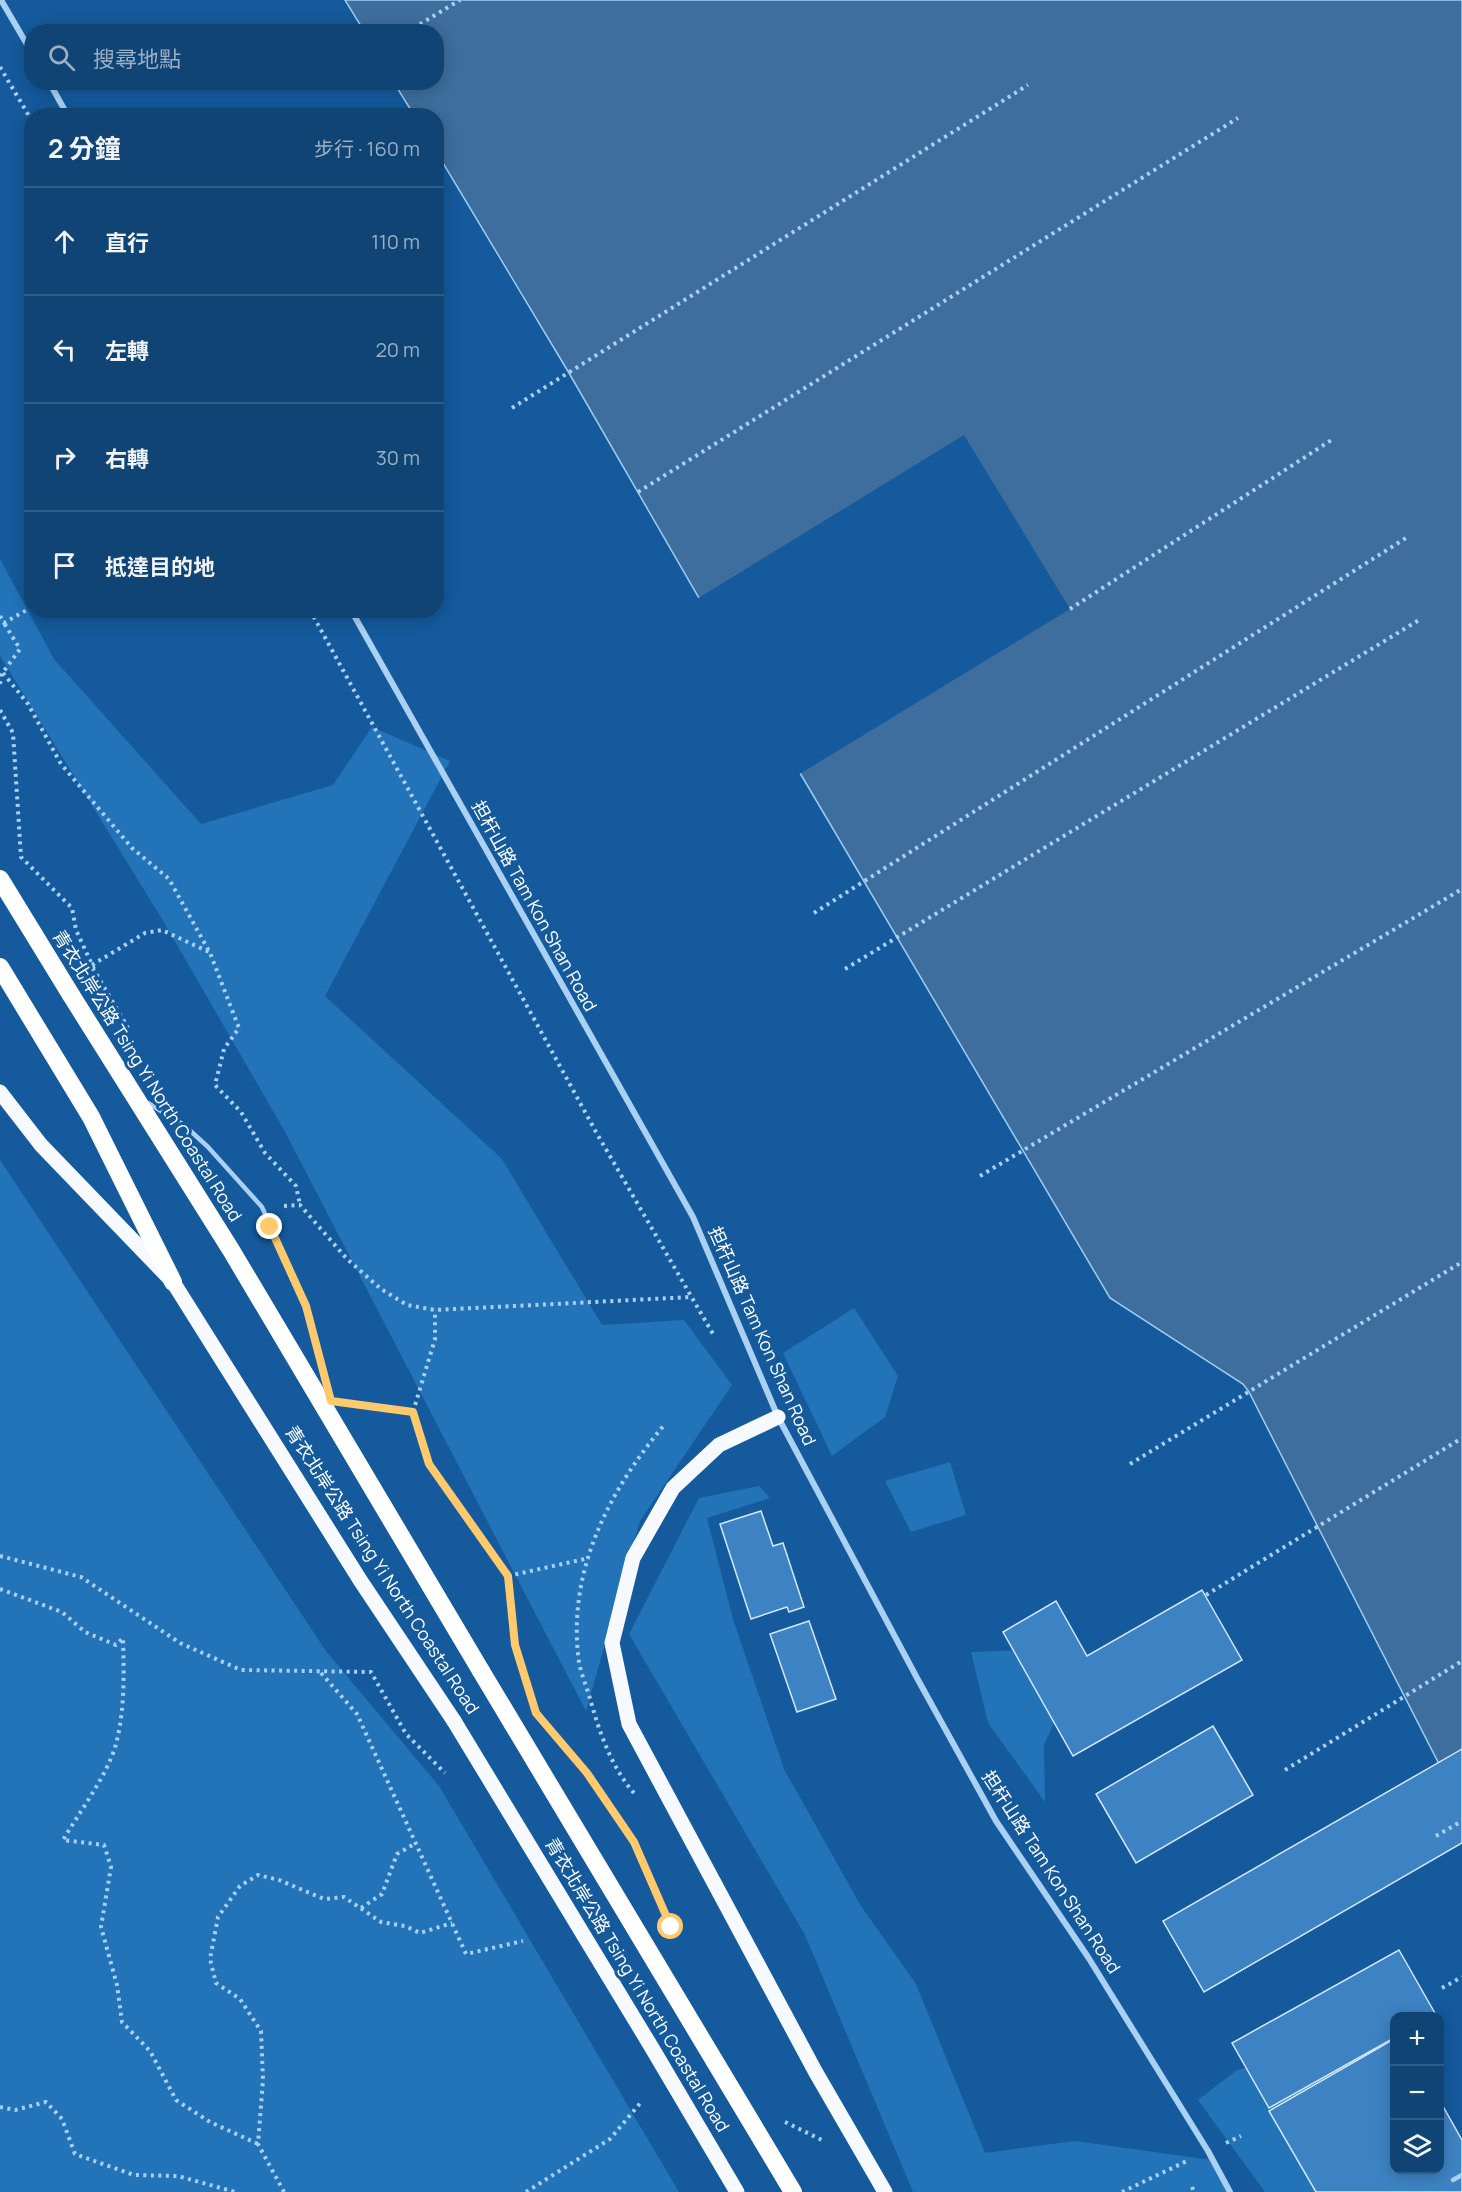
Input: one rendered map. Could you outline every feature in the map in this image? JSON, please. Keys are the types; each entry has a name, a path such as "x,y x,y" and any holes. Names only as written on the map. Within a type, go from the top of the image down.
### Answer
{"highway":[{"name":"青衣北岸公路 Tsing Yi North Coastal Road","path":"0,879 231,1250 793,2192"},
{"name":"青衣北岸公路 Tsing Yi North Coastal Road","path":"0,967 91,1117 173,1282"}],"main road":[{"path":"0,1092 41,1145 173,1282"},
{"name":"青衣北岸公路 Tsing Yi North Coastal Road","path":"173,1282 360,1580 467,1742 737,2192"},
{"path":"778,1417 719,1445 673,1488 633,1558 612,1642 629,1724 814,2071 885,2192"}],"street":[{"path":"1,0 24,39"},
{"path":"53,90 64,108"},
{"name":"担杆山路 Tam Kon Shan Road","path":"356,618 693,1217 778,1417 996,1821 1088,1957 1208,2151 1230,2192"}],"lane":[{"path":"135,1096 192,1132 261,1207 306,1306 338,1431"},
{"path":"1453,2180 1462,2175"}],"path":[{"path":"420,24 460,0"},
{"path":"0,67 24,108"},
{"path":"512,408 1028,85"},
{"path":"638,492 1238,118"},
{"path":"1070,609 1333,439"},
{"path":"814,913 1409,536"},
{"path":"4,623 24,612"},
{"path":"0,616 20,650 3,673 0,684"},
{"path":"314,618 596,1132 713,1334"},
{"path":"845,969 1419,620"},
{"path":"3,673 28,704 61,764 132,848 169,879 210,953 239,1028 224,1049 215,1085 242,1112 265,1153 296,1186 300,1205 347,1259 381,1289 407,1305 435,1310 692,1297"},
{"path":"0,710 13,733 21,857 72,908 76,930 93,968 145,933 162,930 210,953"},
{"path":"980,1176 1462,889"},
{"path":"261,1207 300,1205"},
{"path":"1130,1464 1462,1262"},
{"path":"435,1310 435,1339 413,1412 429,1464 508,1576 515,1645 533,1702"},
{"path":"331,1401 413,1412"},
{"path":"639,1455 665,1424"},
{"path":"1206,1595 1462,1438"},
{"path":"0,1556 81,1577 180,1643 241,1670 371,1672 406,1734 445,1773"},
{"path":"508,1576 589,1558"},
{"path":"0,1589 62,1612 86,1632 116,1645 123,1638 124,1694 115,1745 101,1776 63,1840 104,1845 111,1867 101,1927 117,1985 122,2022 150,2051 176,2100 210,2122 258,2144"},
{"path":"1285,1770 1462,1661"},
{"path":"320,1672 357,1714 466,1954 524,1941"},
{"path":"551,1730 587,1773 634,1842 675,1937"},
{"path":"1436,1836 1462,1821"},
{"path":"361,1908 382,1894 397,1854 416,1843"},
{"path":"284,2192 258,2144 263,2080 261,2031 240,1999 216,1983 210,1959 218,1917 240,1886 258,1875 279,1880 324,1899 344,1897 381,1922 405,1926 420,1933 452,1923"},
{"path":"1442,1988 1462,1977"},
{"path":"526,2192 610,2139 642,2101"},
{"path":"0,2107 15,2110 46,2102 62,2119 75,2154 134,2175 178,2176 235,2192"},
{"path":"779,2114 786,2123 824,2141"},
{"path":"1122,2192 1173,2168"},
{"path":"1192,2187 1194,2192"}],"shaded area":[{"path":"345,0 1462,0 1462,1809 1249,1392 1243,1384 1110,1298 800,773 569,373 444,165 444,108 410,108 398,90 444,90 444,24 360,24"},
{"path":"0,559 24,603 24,618 32,618 54,659 201,824 333,785 372,727 450,761 325,996 502,1159 602,1325 684,1320 732,1385 640,1521 586,1711 284,1130 162,919 0,656"},
{"path":"0,1160 326,1651 439,1786 679,2192 0,2192"},
{"path":"854,1308 898,1376 885,1417 832,1456 783,1353"},
{"path":"950,1462 966,1515 911,1532 885,1481"},
{"path":"759,1486 770,1498 707,1518 733,1619 784,1769 861,1906 916,1984 985,2153 1075,2141 1212,2160 1227,2192 913,2192 805,1935 629,1634 699,1498"},
{"path":"1027,1650 1061,1707 1044,1745 1045,1802 988,1723 971,1652"},
{"path":"1284,2058 1333,2108 1327,2192 1265,2192 1198,2100 1237,2070"}],"pier":[{"path":"964,435 1070,609 798,775 697,599"}],"building":[{"path":"761,1511 773,1546 783,1543 804,1607 789,1612 787,1607 751,1619 720,1524"},
{"path":"1202,1590 1242,1660 1073,1756 1003,1632 1056,1601 1087,1656"},
{"path":"809,1621 836,1699 797,1712 770,1634"},
{"path":"1213,1726 1253,1795 1136,1863 1096,1794"},
{"path":"1462,1749 1462,1843 1204,1992 1163,1921"},
{"path":"1399,1950 1434,2012 1390,2012 1390,2040 1269,2108 1232,2043"},
{"path":"1390,2041 1390,2174 1444,2174 1444,2108 1462,2140 1462,2192 1316,2192 1269,2111"}],"route":[{"path":"270,1227 306,1306 331,1401 413,1412 429,1464 508,1576 515,1645 536,1713 587,1773 634,1842 671,1927"}]}
